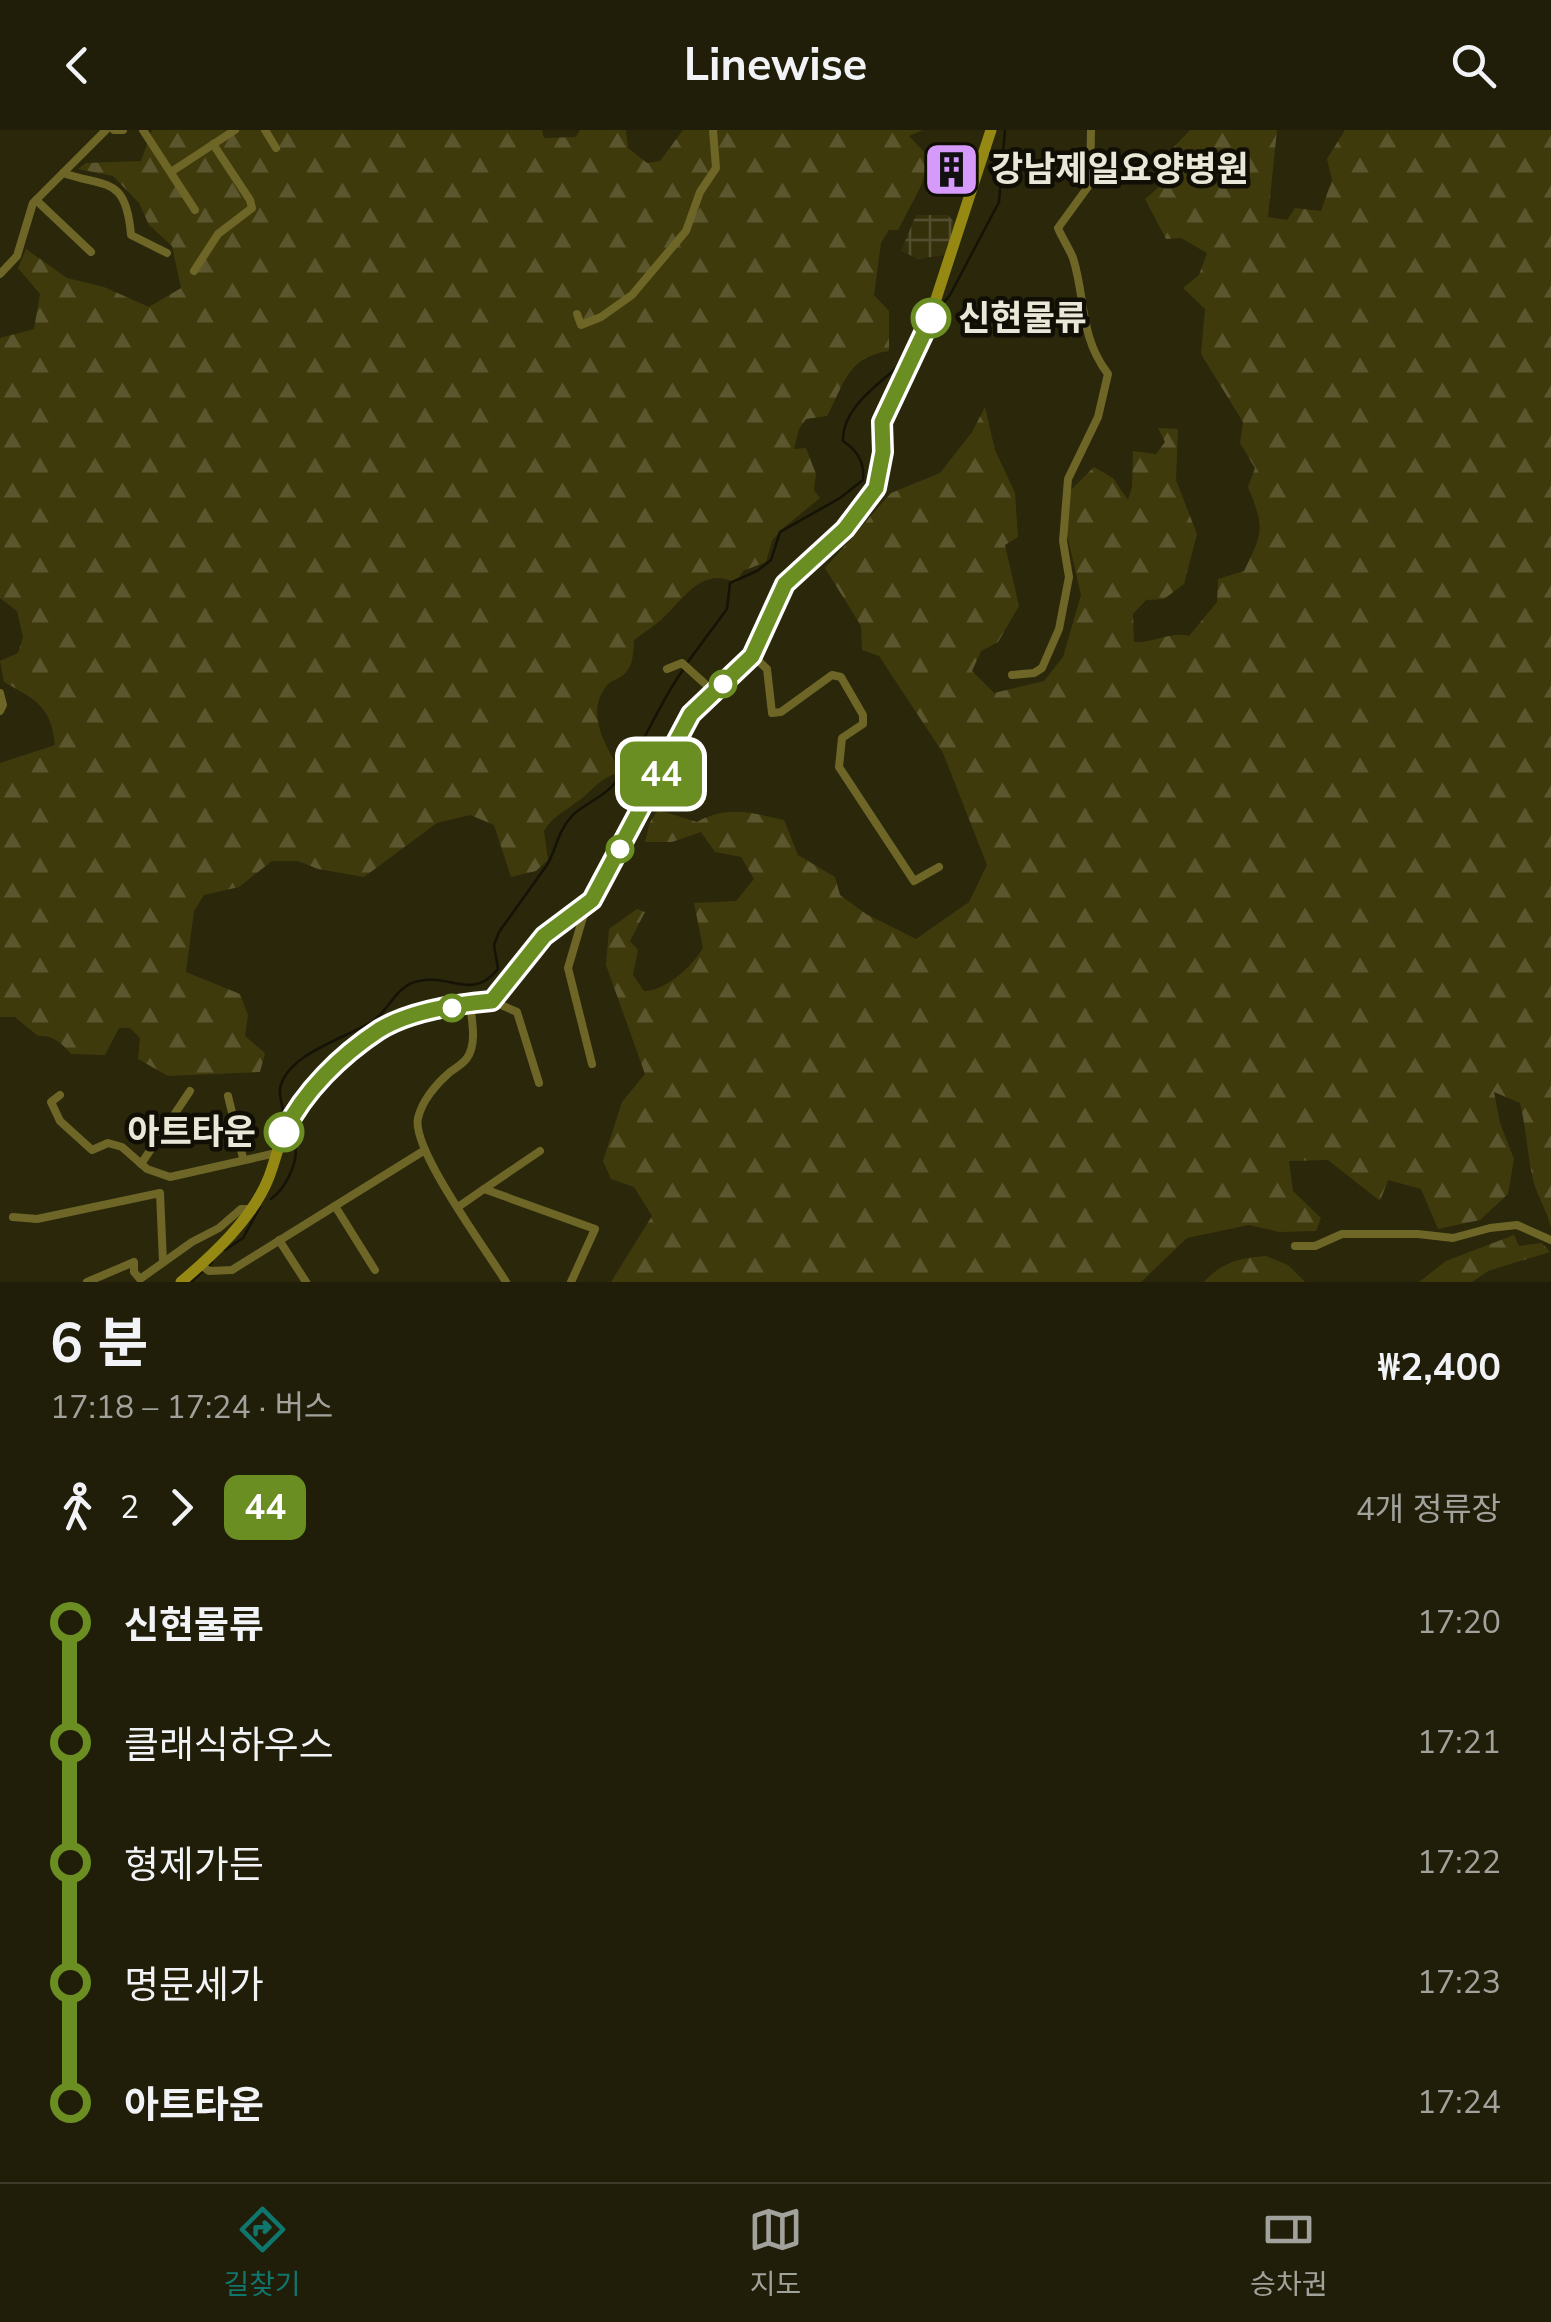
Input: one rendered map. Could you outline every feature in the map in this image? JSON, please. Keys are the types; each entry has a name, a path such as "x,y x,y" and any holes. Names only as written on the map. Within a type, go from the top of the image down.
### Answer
{"street":[{"path":"0,274 18,256 36,200 106,130"},
{"path":"114,130 124,130"},
{"path":"143,130 195,210"},
{"path":"171,172 235,130"},
{"path":"264,130 276,148"},
{"path":"577,314 581,325 632,296 686,230 700,192 716,168 713,130"},
{"path":"592,1064 568,968 586,907 691,714 752,656 785,584 845,529 876,488 883,452 882,422 924,338 991,130"},
{"path":"1012,675 1034,673 1042,668 1059,629 1069,577 1063,540 1068,479 1098,417 1108,374 1097,360 1081,310 1072,257 1058,228 1090,184 1091,130"},
{"path":"194,271 218,234 252,208 213,144"},
{"path":"63,173 110,185 122,199 131,235 167,253"},
{"path":"36,200 91,252"},
{"path":"752,656 766,669 772,713 781,712 832,674 841,676 863,715 863,724 842,738 839,767 914,882 939,867"},
{"path":"667,669 686,665 714,692"},
{"path":"0,693 0,711"},
{"path":"492,1001 544,936 586,907"},
{"path":"181,1282 204,1267 251,1209 268,1180 296,1108 324,1077 380,1030 411,1017 492,1001 517,1012 539,1084"},
{"path":"470,1004 474,1030 468,1058 428,1096 417,1119 425,1150 504,1281"},
{"path":"141,1164 190,1091"},
{"path":"60,1095 51,1102 60,1121 92,1150 108,1143 122,1147 147,1170 170,1177 276,1153"},
{"path":"228,1096 242,1158"},
{"path":"204,1267 221,1272 232,1270 425,1150"},
{"path":"458,1207 540,1151"},
{"path":"484,1188 595,1229 571,1282"},
{"path":"13,1217 37,1220 160,1192 163,1262"},
{"path":"335,1206 375,1270"},
{"path":"87,1282 134,1262 134,1272 140,1279 219,1228 241,1208 251,1209"},
{"path":"1295,1246 1315,1246 1342,1234 1453,1238 1517,1225 1551,1240"},
{"path":"279,1240 306,1282"},
{"path":"221,1272 228,1282"}],"shaded area":[{"path":"916,215 948,215 956,225 945,255 918,259 901,251"}],"green space":[{"path":"152,130 542,130 544,138 576,137 580,130 626,130 628,148 647,163 660,161 683,130 923,130 909,136 930,158 921,186 898,230 889,230 881,243 874,295 889,311 889,351 864,359 849,373 827,416 806,419 799,429 794,449 806,448 816,474 814,490 820,498 782,529 772,541 766,562 743,571 736,583 713,578 694,587 634,640 629,668 608,684 598,706 600,728 621,772 600,782 550,822 544,831 548,860 536,871 511,877 494,825 470,815 437,823 364,877 318,869 298,861 272,861 239,887 204,895 194,911 186,972 240,994 248,1015 245,1036 265,1053 260,1072 168,1076 138,1059 140,1038 130,1028 119,1028 105,1055 71,1054 57,1040 38,1036 15,1017 0,1017 0,763 55,745 46,713 4,682 0,661 18,653 23,637 17,611 0,598 0,338 34,329 40,294 18,268 26,249 67,278 104,287 149,307 181,288 172,246 149,225 139,203 113,176 78,169 86,163 141,161"},
{"path":"1190,130 1277,130 1268,217 1287,220 1295,208 1321,211 1332,180 1327,159 1345,130 1551,130 1551,1228 1534,1182 1520,1103 1494,1092 1500,1123 1514,1159 1508,1194 1480,1220 1438,1229 1421,1189 1388,1180 1380,1201 1328,1160 1289,1161 1293,1191 1321,1218 1316,1231 1279,1232 1249,1225 1187,1238 1141,1282 611,1282 652,1216 634,1187 611,1179 603,1161 622,1102 645,1074 606,965 609,929 637,909 645,912 630,941 638,950 633,975 644,991 661,987 677,977 703,948 694,903 736,901 754,879 741,857 715,852 701,832 672,842 645,842 658,810 697,822 729,812 784,820 798,855 835,877 840,895 866,914 916,939 969,902 987,865 943,753 879,656 862,650 861,626 825,568 891,493 940,473 972,432 985,407 995,450 1015,493 1018,537 1005,545 1019,606 998,642 981,651 972,671 994,693 1044,681 1063,657 1081,595 1066,530 1071,490 1094,467 1113,478 1128,500 1133,451 1156,454 1165,442 1158,428 1178,429 1176,480 1197,534 1184,584 1164,599 1146,600 1133,614 1134,642 1189,636 1217,602 1218,579 1244,571 1260,530 1248,487 1255,468 1240,443 1243,422 1201,354 1205,309 1183,288 1199,275 1207,253 1181,238 1166,239 1145,199 1162,184 1170,151"},
{"path":"1514,1235 1519,1246 1542,1243 1550,1252 1488,1271 1472,1282 1419,1282 1446,1261"},
{"path":"1266,1256 1288,1265 1305,1282 1204,1282 1232,1262"}],"waterway":[{"path":"939,308 950,295 999,202 1005,130"},
{"path":"687,663 727,609 730,583 771,560 780,532 840,498 863,480 859,458 843,441 847,420 901,362 920,331"},
{"path":"283,1111 280,1088 294,1065 373,1021 404,987 431,980 470,985 498,969 494,945 499,932 547,865 566,823 609,789 624,771 683,670"},
{"path":"271,1199 291,1171 296,1153 293,1137"},
{"path":"225,1250 243,1238 260,1207"},
{"path":"191,1282 212,1262"}],"bus line":[{"name":"44","path":"284,1132 296,1108 324,1077 380,1030 411,1017 492,1001 544,936 592,900 691,714 752,656 785,584 845,529 876,488 883,452 882,422 931,318"}],"place":[{"name":"강남제일요양병원","path":"952,169"},
{"name":"신현물류","path":"931,318"},
{"name":"아트타운","path":"284,1132"}]}
